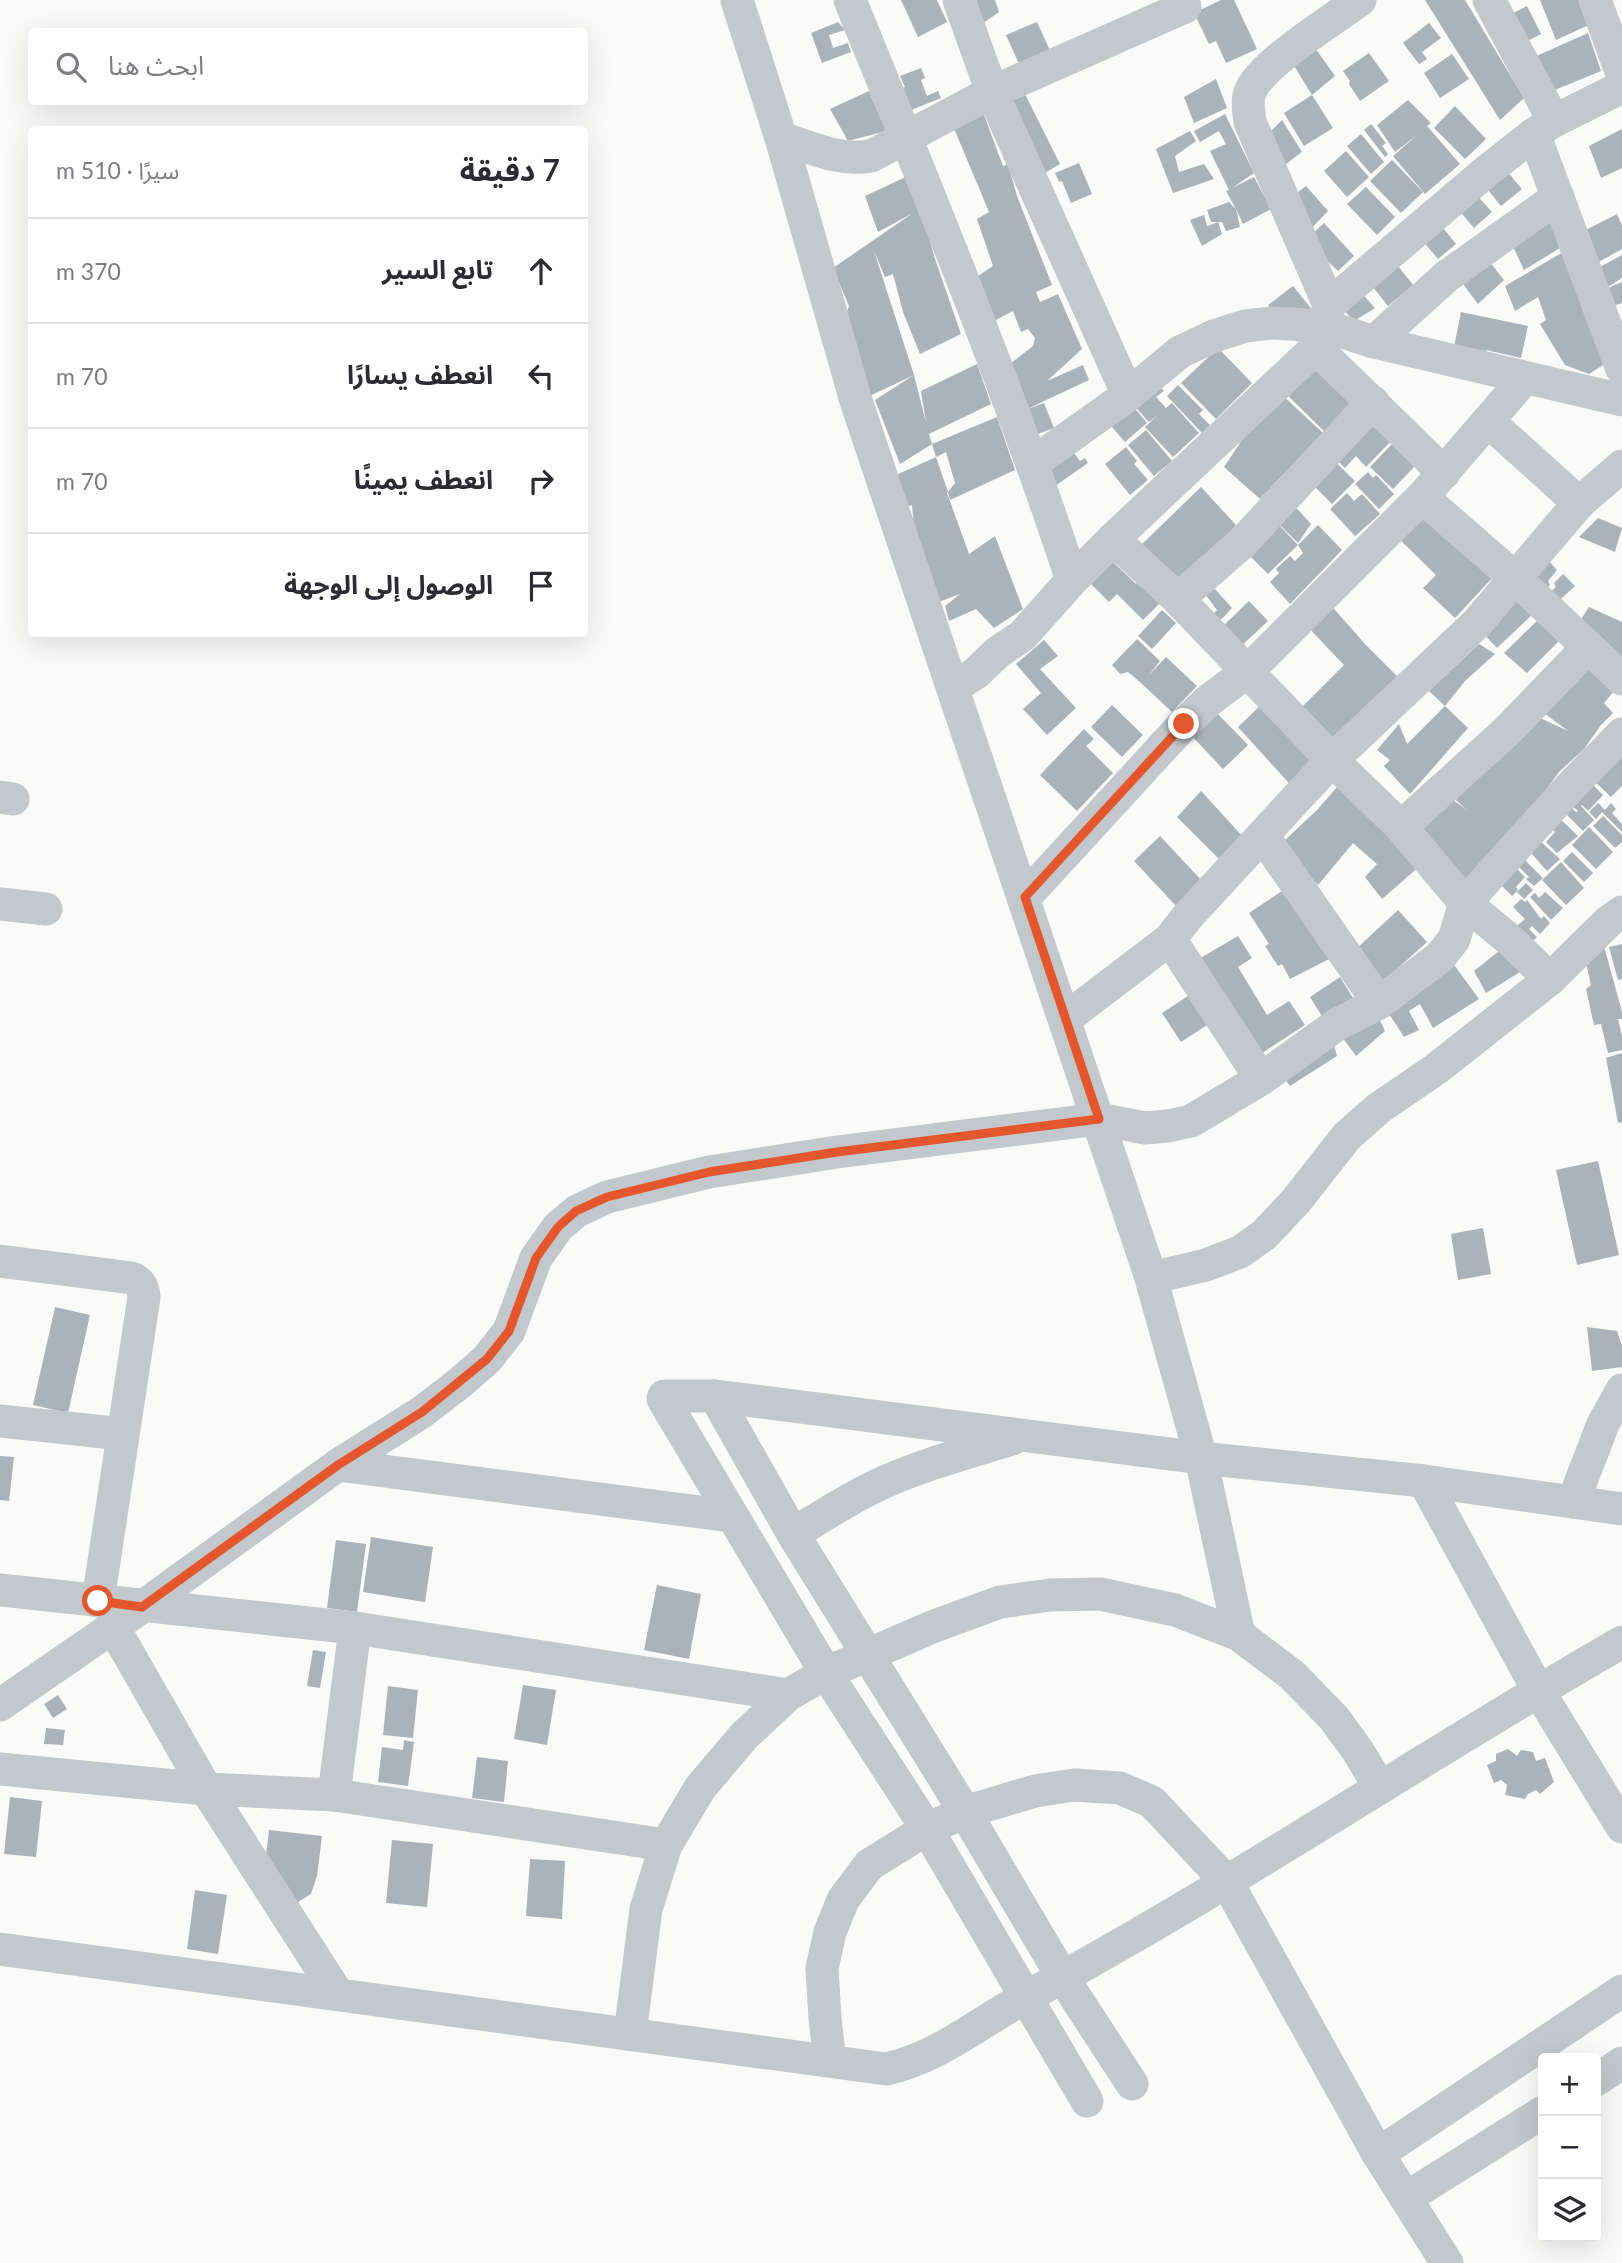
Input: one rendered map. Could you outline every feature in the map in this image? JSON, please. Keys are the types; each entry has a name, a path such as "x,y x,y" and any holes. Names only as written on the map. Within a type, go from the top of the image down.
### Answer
{"street":[{"path":"737,0 781,138 856,401 1151,1278 1201,1458 1239,1635"},
{"path":"850,0 1033,463 1072,580"},
{"path":"959,0 992,92 1128,395"},
{"path":"1360,0 1270,65 1251,90 1248,102 1250,122 1323,326 1373,402 1444,473"},
{"path":"1489,0 1544,128 1558,197 1622,369"},
{"path":"1595,0 1622,74"},
{"path":"781,138 858,159 871,156 992,92 1185,7"},
{"path":"953,688 1022,636 1072,580 1323,326 1488,170 1544,128 1622,87"},
{"path":"1374,342 1447,276 1558,197"},
{"path":"1033,463 1128,395 1180,352 1214,335 1245,326 1272,323 1323,326 1374,342 1622,400"},
{"path":"1025,897 1184,724 1208,701 1248,671 1422,497 1525,378"},
{"path":"1178,599 1243,542 1373,402"},
{"path":"1488,421 1579,503"},
{"path":"1066,1019 1170,939 1332,760 1476,622 1579,503 1622,466"},
{"path":"1422,497 1515,578 1622,679"},
{"path":"1113,539 1178,599 1332,760 1401,827 1465,903 1511,941 1550,979"},
{"path":"1401,827 1507,731 1588,648"},
{"path":"142,1607 338,1465 422,1412 487,1359 509,1331 536,1258 558,1227 576,1211 607,1197 709,1172 837,1152 1099,1119 1145,1128 1191,1121 1261,1079 1336,1025 1378,1003 1440,957 1454,939 1465,903 1622,734"},
{"path":"1264,836 1378,1003"},
{"path":"0,904 46,909"},
{"path":"1151,1278 1206,1265 1240,1252 1264,1235 1296,1201 1347,1136 1379,1108 1436,1069 1550,979 1609,921 1622,912"},
{"path":"1170,939 1261,1079"},
{"path":"0,1261 132,1278 140,1283 144,1297 123,1434 105,1613 206,1789 337,1993"},
{"path":"1573,1502 1602,1424 1622,1390"},
{"path":"1087,2101 927,1829 825,1673 731,1516 663,1399 667,1394 715,1395 1201,1458 1424,1481 1622,1509"},
{"path":"715,1395 793,1534 965,1812 1063,1978 1132,2084"},
{"path":"0,1421 123,1434"},
{"path":"793,1534 844,1502 880,1484 930,1464 1021,1436"},
{"path":"338,1465 731,1516"},
{"path":"1424,1481 1538,1690 1622,1827"},
{"path":"0,1590 105,1613 142,1607 355,1628 788,1695"},
{"path":"630,2034 646,1909 666,1845 700,1788 744,1736 788,1695 825,1673 932,1627 1000,1602 1050,1595 1100,1594 1162,1607 1239,1635 1292,1675 1334,1717 1380,1788"},
{"path":"0,1705 105,1613"},
{"path":"334,1796 355,1628"},
{"path":"0,1949 886,2069 923,2058 1063,1978 1227,1882 1538,1690 1622,1642"},
{"path":"0,1769 206,1789 334,1796 666,1845"},
{"path":"830,2061 822,1968 830,1932 843,1900 869,1865 927,1829 965,1812 1035,1791 1074,1785 1120,1788 1152,1802 1227,1882 1378,2154 1447,2263"},
{"path":"1378,2154 1622,1991"},
{"path":"1601,2077 1622,2063"},
{"path":"1406,2198 1538,2115"}],"building":[{"path":"901,0 937,0 947,22 918,37"},
{"path":"967,0 995,0 999,12 976,28"},
{"path":"1221,0 1234,0 1257,49 1226,63 1216,41 1209,44 1194,13"},
{"path":"1425,0 1465,0 1524,98 1500,120"},
{"path":"1540,0 1583,0 1591,24 1556,40"},
{"path":"1527,6 1541,34 1518,46 1504,18"},
{"path":"838,22 845,30 829,35 833,48 848,43 851,52 822,63 811,33"},
{"path":"1037,22 1052,55 1021,68 1006,35"},
{"path":"1429,23 1441,38 1422,52 1427,59 1419,64 1403,43"},
{"path":"1588,33 1601,71 1550,92 1532,58"},
{"path":"1315,48 1335,76 1312,95 1293,64"},
{"path":"1369,53 1389,81 1360,101 1343,71"},
{"path":"1452,54 1469,79 1440,98 1424,73"},
{"path":"921,68 925,78 921,80 927,96 938,91 941,98 899,115 890,94 905,87 900,76"},
{"path":"1216,79 1227,108 1194,123 1184,97"},
{"path":"869,91 886,131 848,141 830,109"},
{"path":"1024,92 1060,164 1038,177 1004,98"},
{"path":"1312,95 1333,128 1304,146 1284,113"},
{"path":"1408,100 1431,123 1427,126 1460,164 1425,194 1393,156 1417,135 1395,152 1377,125"},
{"path":"1455,106 1486,139 1465,159 1434,128"},
{"path":"981,107 1003,166 1008,164 1017,196 1052,285 1036,292 1040,302 1058,294 1082,349 1047,381 1083,365 1089,380 1025,410 1006,367 1033,346 1035,338 1028,329 1021,332 1013,311 988,324 969,282 993,266 977,219 989,212 953,126"},
{"path":"1225,114 1254,173 1232,188 1254,177 1271,209 1243,224 1210,151 1226,144 1219,131 1200,142 1194,131"},
{"path":"1282,120 1302,152 1278,170 1263,139"},
{"path":"1371,124 1386,143 1382,146 1388,154 1385,157 1364,130"},
{"path":"1622,129 1622,168 1601,178 1589,146"},
{"path":"1190,131 1196,141 1175,156 1179,172 1204,164 1214,179 1173,193 1156,149"},
{"path":"1361,134 1384,162 1371,174 1347,146"},
{"path":"1346,151 1369,177 1347,197 1324,171"},
{"path":"1392,160 1423,192 1401,213 1370,181"},
{"path":"1079,163 1092,194 1071,203 1062,181 1059,182 1055,173"},
{"path":"1500,163 1522,189 1501,206 1480,180"},
{"path":"908,176 921,208 934,256 961,334 920,354 903,312 893,274 885,277 874,251 914,375 859,401 843,323 849,306 833,268 913,213 878,232 865,196"},
{"path":"1306,186 1328,211 1305,235 1288,200"},
{"path":"1366,187 1395,217 1377,235 1347,204"},
{"path":"1470,188 1492,212 1474,228 1453,203"},
{"path":"1229,202 1236,209 1240,227 1226,231 1222,222 1211,222 1207,210"},
{"path":"1617,214 1622,226 1622,249 1593,265 1582,232"},
{"path":"1204,215 1207,226 1218,222 1222,234 1202,246 1190,220"},
{"path":"1553,215 1565,245 1524,270 1511,242"},
{"path":"1436,219 1456,244 1438,259 1417,234"},
{"path":"1324,223 1354,256 1338,271 1306,240"},
{"path":"1570,248 1608,362 1589,374 1565,365 1540,324 1546,320 1538,297 1515,311 1505,286"},
{"path":"1622,255 1622,278 1603,290 1598,268"},
{"path":"1485,256 1504,280 1478,304 1460,280"},
{"path":"1391,257 1413,285 1388,306 1366,278"},
{"path":"1622,282 1622,303 1610,307 1603,290"},
{"path":"1293,286 1322,322 1297,342 1268,305"},
{"path":"1357,288 1375,308 1354,321 1338,304"},
{"path":"1461,312 1528,326 1521,358 1486,350 1485,354 1454,347"},
{"path":"1218,348 1252,383 1216,419 1181,383"},
{"path":"1308,363 1352,404 1325,432 1282,390"},
{"path":"977,364 991,404 929,434 932,444 900,464 875,400 914,375 926,423 921,391"},
{"path":"1153,378 1164,391 1156,397 1166,408 1172,403 1199,433 1173,457 1145,427 1158,415 1149,422 1128,399"},
{"path":"1178,385 1203,410 1199,414 1210,425 1202,433 1167,396"},
{"path":"1280,393 1323,433 1260,499 1224,467 1260,413"},
{"path":"1127,399 1147,423 1125,442 1104,418"},
{"path":"1044,403 1054,428 1035,435 1025,410"},
{"path":"1369,415 1393,439 1366,467 1356,456 1345,468 1331,454"},
{"path":"997,417 1015,470 950,500 948,492 955,483 946,452 936,457 932,444"},
{"path":"1146,430 1172,461 1154,476 1128,445"},
{"path":"1392,444 1415,466 1393,489 1370,467"},
{"path":"1126,447 1137,461 1134,464 1148,480 1130,495 1105,464"},
{"path":"1072,450 1080,461 1085,458 1088,463 1055,486 1040,463"},
{"path":"936,457 969,554 995,536 1023,609 994,628 976,609 949,621 945,606 960,594 936,603 915,538 912,505 904,507 894,476"},
{"path":"1330,457 1355,481 1332,504 1308,480"},
{"path":"1368,472 1373,478 1376,475 1394,494 1379,509 1355,484"},
{"path":"1201,487 1236,525 1182,587 1139,547"},
{"path":"1347,493 1354,501 1362,494 1380,514 1355,536 1330,509"},
{"path":"1291,502 1311,524 1298,543 1274,519"},
{"path":"1417,503 1496,574 1455,618 1423,588 1436,575 1390,530"},
{"path":"1598,518 1622,528 1615,552 1579,537"},
{"path":"1277,523 1298,545 1268,574 1246,552"},
{"path":"1318,525 1342,550 1290,604 1270,582 1279,573 1276,569 1290,556 1295,561 1303,553 1298,545"},
{"path":"1113,562 1136,584 1146,574 1167,596 1143,620 1117,594 1109,602 1091,584"},
{"path":"1550,562 1557,570 1548,581 1550,585 1540,596 1530,585"},
{"path":"1563,574 1575,586 1551,608 1542,599 1556,587 1554,583"},
{"path":"1215,589 1232,608 1217,624 1211,616 1217,610 1205,594"},
{"path":"1519,598 1534,613 1497,648 1479,629"},
{"path":"1249,601 1268,621 1238,649 1217,632"},
{"path":"1328,602 1399,678 1330,747 1296,713 1344,665 1305,624"},
{"path":"1589,607 1622,622 1622,664 1578,624"},
{"path":"1162,610 1176,623 1152,649 1138,636"},
{"path":"1540,618 1559,641 1527,673 1504,653"},
{"path":"1137,639 1160,661 1148,676 1166,657 1197,686 1172,712 1128,672 1120,674 1112,665"},
{"path":"1044,640 1058,656 1040,669 1076,708 1047,735 1023,709 1041,693 1016,664"},
{"path":"1479,644 1495,654 1465,681 1445,706 1429,691"},
{"path":"1584,662 1614,691 1604,703 1613,713 1465,882 1417,836 1445,794 1467,810 1456,800 1475,775 1500,760 1516,735 1540,718 1568,731 1540,710 1579,681 1575,670"},
{"path":"1112,705 1143,735 1122,757 1091,727"},
{"path":"1261,705 1321,767 1297,792 1238,727"},
{"path":"1445,706 1468,728 1410,794 1384,766 1390,760 1377,750 1399,724 1407,744"},
{"path":"1212,708 1248,745 1223,769 1188,732"},
{"path":"1084,729 1094,739 1086,746 1113,773 1077,811 1040,775"},
{"path":"1613,749 1622,758 1622,786 1611,797 1588,775"},
{"path":"1586,778 1603,795 1588,811 1581,806 1594,820 1583,831 1560,808 1566,803 1578,811 1569,803"},
{"path":"1338,786 1421,865 1382,899 1365,877 1377,864 1353,843 1318,885 1296,863 1282,843"},
{"path":"1201,791 1244,838 1222,862 1177,817"},
{"path":"1598,803 1605,810 1611,803 1616,809 1612,813 1622,824 1622,832 1602,812 1596,819 1589,812"},
{"path":"1555,814 1578,836 1557,853 1546,842 1555,832 1546,823"},
{"path":"1603,816 1622,835 1622,842 1615,848 1593,826"},
{"path":"1546,825 1552,832 1541,842 1560,859 1547,871 1524,845"},
{"path":"1589,827 1613,852 1596,869 1572,845"},
{"path":"1160,836 1203,882 1177,907 1134,861"},
{"path":"1572,852 1593,873 1584,882 1563,861"},
{"path":"1518,853 1543,878 1534,886 1512,860"},
{"path":"1561,862 1584,888 1566,905 1542,880"},
{"path":"1512,864 1525,877 1512,896 1496,880"},
{"path":"1526,883 1533,890 1524,899 1517,892"},
{"path":"1285,889 1331,958 1290,979 1282,964 1278,966 1265,946 1269,944 1249,913"},
{"path":"1545,892 1563,908 1551,920 1530,897 1535,893 1539,898"},
{"path":"1521,899 1525,902 1527,900 1541,919 1544,916 1550,923 1540,934 1532,926 1529,929 1537,937 1529,945 1517,926 1525,919 1513,907"},
{"path":"1398,910 1427,942 1377,987 1355,950"},
{"path":"1238,936 1252,958 1238,967 1267,1015 1289,1001 1305,1025 1256,1057 1197,960"},
{"path":"1509,943 1525,969 1486,993 1474,971"},
{"path":"1622,944 1622,979 1618,980 1609,947"},
{"path":"1604,946 1622,1012 1622,1019 1618,1019 1622,1050 1608,1053 1601,1024 1594,1025 1586,989 1591,985 1586,963"},
{"path":"1452,962 1479,999 1433,1028 1420,1004 1409,1011 1419,1030 1404,1037 1386,1009"},
{"path":"1340,977 1353,998 1323,1018 1310,997"},
{"path":"1191,994 1210,1023 1181,1042 1162,1013"},
{"path":"1378,1016 1385,1031 1356,1056 1337,1030"},
{"path":"1333,1041 1337,1056 1290,1086 1283,1076"},
{"path":"1622,1053 1622,1122 1618,1123 1606,1058"},
{"path":"1598,1161 1619,1255 1577,1265 1556,1170"},
{"path":"1483,1228 1491,1274 1458,1280 1451,1234"},
{"path":"55,1307 90,1315 68,1413 33,1405"},
{"path":"1587,1327 1617,1331 1622,1346 1622,1367 1592,1371"},
{"path":"0,1456 14,1457 9,1501 0,1500"},
{"path":"371,1537 433,1547 425,1602 363,1592"},
{"path":"336,1540 366,1544 357,1612 327,1608"},
{"path":"657,1585 701,1594 689,1659 644,1650"},
{"path":"313,1650 326,1652 320,1688 307,1686"},
{"path":"523,1685 556,1690 547,1745 514,1739"},
{"path":"388,1686 418,1690 413,1738 383,1735"},
{"path":"58,1695 67,1709 53,1718 44,1704"},
{"path":"46,1728 65,1730 63,1745 44,1744"},
{"path":"404,1740 414,1742 408,1786 378,1782 382,1747 403,1750"},
{"path":"1508,1749 1517,1756 1521,1750 1533,1752 1536,1761 1545,1758 1554,1782 1540,1794 1536,1790 1525,1799 1505,1795 1507,1785 1501,1780 1494,1783 1487,1765 1496,1761 1496,1754"},
{"path":"477,1757 508,1761 504,1802 472,1798"},
{"path":"10,1797 42,1801 36,1857 4,1854"},
{"path":"269,1830 322,1836 317,1876 311,1894 290,1907 265,1865"},
{"path":"392,1840 433,1844 427,1907 386,1903"},
{"path":"530,1859 565,1861 562,1919 526,1916"},
{"path":"195,1890 227,1895 218,1954 187,1949"}],"route":[{"path":"98,1601 142,1607 338,1465 422,1412 461,1382 487,1359 509,1331 536,1258 558,1227 576,1211 607,1197 709,1172 837,1152 1099,1119 1025,897 1184,724"}]}
